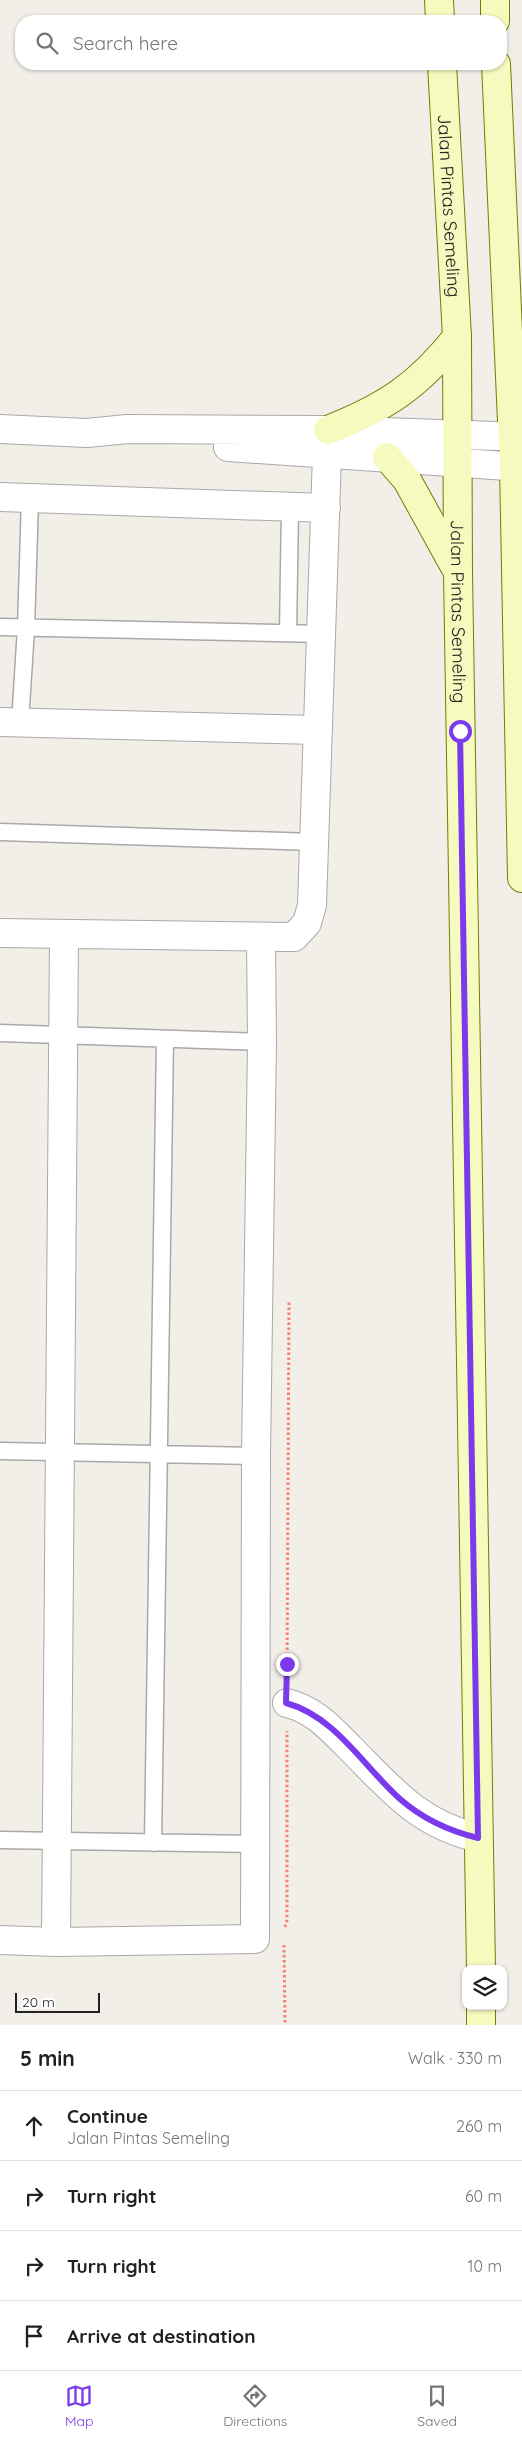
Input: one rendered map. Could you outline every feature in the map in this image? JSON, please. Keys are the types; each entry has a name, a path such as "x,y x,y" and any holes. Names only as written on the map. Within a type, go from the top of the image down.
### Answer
{"main road":[{"path":"439,0 440,15"},
{"path":"494,0 495,15"},
{"name":"Jalan Pintas Semeling","path":"442,70 457,337 458,573 481,1965"},
{"path":"496,70 508,308 518,437 522,878"},
{"path":"508,308 522,342"},
{"path":"328,442 360,418 405,391 434,366 457,337"},
{"path":"387,457 411,487 439,535 458,573"},
{"path":"481,2010 481,2025"}],"street":[{"path":"0,429 88,433 127,429 328,442 458,435 518,437"},
{"path":"328,442 387,457 518,466"},
{"path":"0,933 294,937 307,923 312,905 328,442"},
{"path":"0,498 326,508"},
{"path":"10,722 318,730"},
{"path":"56,1942 64,935"},
{"path":"0,1940 56,1942 255,1940 256,1456 262,1042 260,937"},
{"path":"286,1703 299,1706 321,1719 401,1799 434,1824 454,1833 478,1838"}],"lane":[{"path":"10,722 26,628 30,498"},
{"path":"288,633 290,507"},
{"path":"0,627 321,634"},
{"path":"0,832 314,842"},
{"path":"0,1033 262,1042"},
{"path":"153,1843 165,1038"},
{"path":"0,1451 256,1456"},
{"path":"0,1840 255,1844"}],"path":[{"path":"285,2025 284,1932 288,1920 286,1703 289,1298"},
{"path":"255,1940 277,1937 284,1932"}],"route":[{"path":"287,1664 286,1703 299,1706 321,1719 401,1799 434,1824 454,1833 478,1838 460,731"}]}
